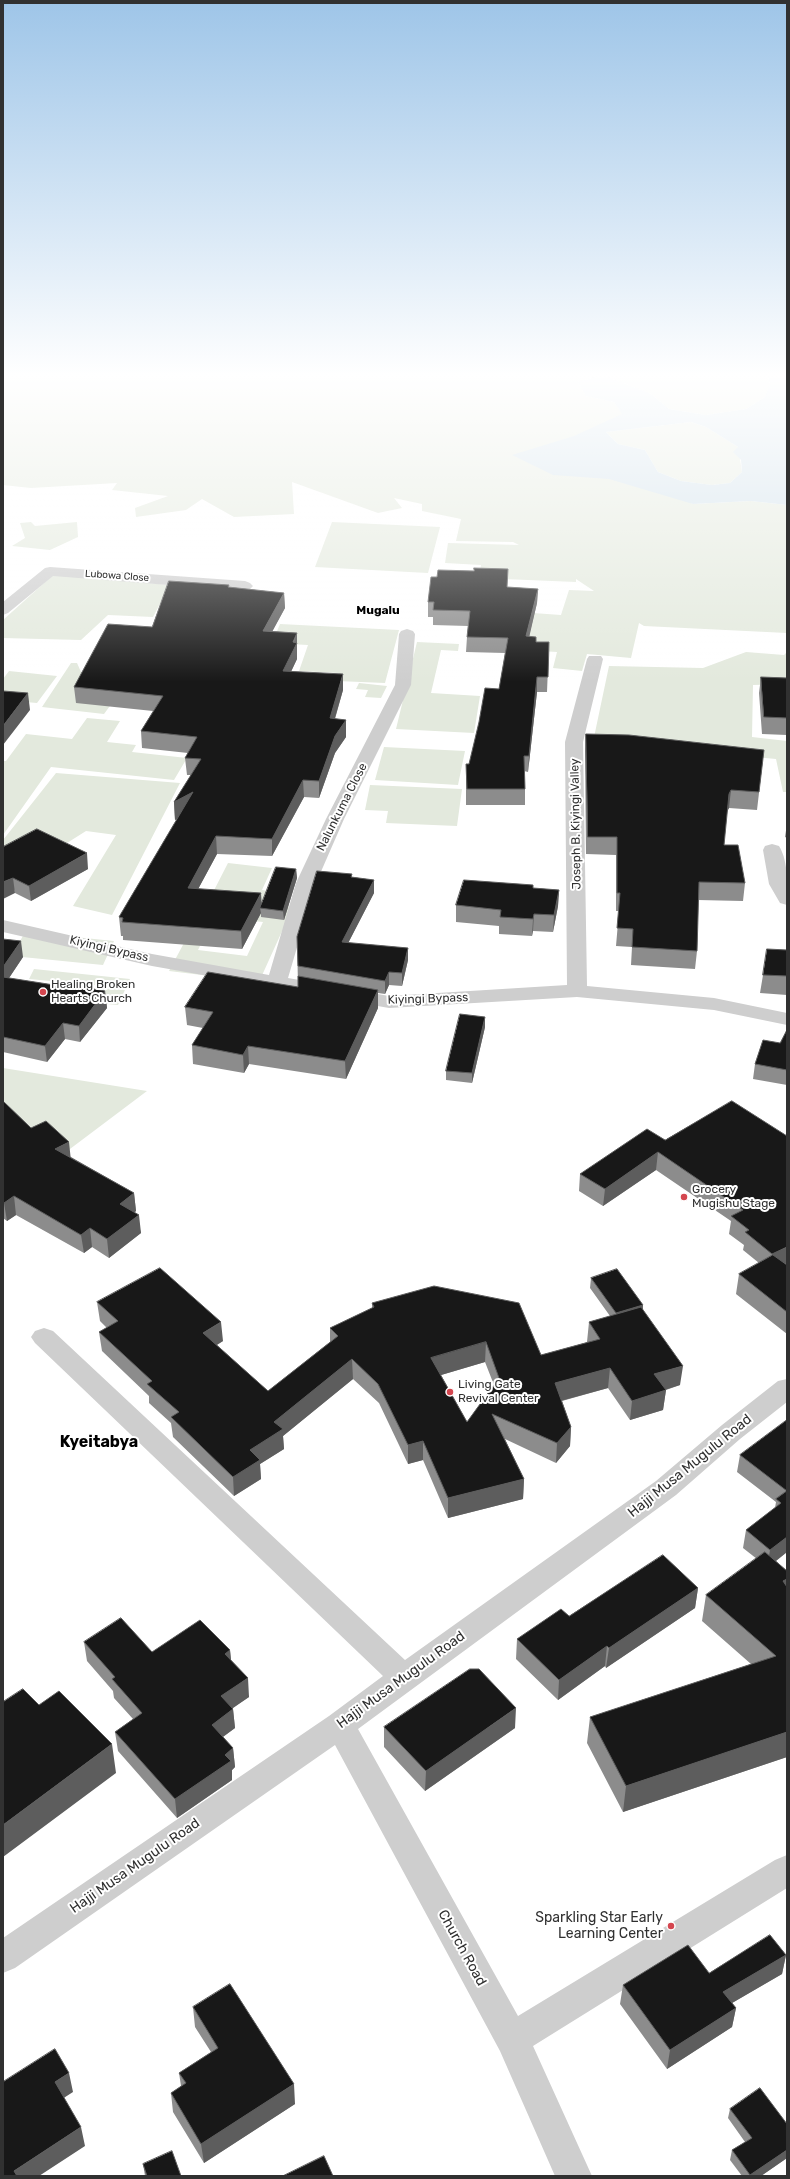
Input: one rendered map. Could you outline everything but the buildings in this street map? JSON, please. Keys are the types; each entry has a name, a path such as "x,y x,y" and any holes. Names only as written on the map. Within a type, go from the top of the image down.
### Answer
{"street":[{"name":"Lubowa Close","path":"3,610 50,571 245,586"},
{"name":"Nalunkuma Close","path":"277,982 306,883 335,819 403,685 407,634"},
{"name":"Joseph B. Kiyingi Valley","path":"577,991 574,742 595,659"},
{"path":"772,850 779,884 787,899"},
{"name":"Kiyingi Bypass","path":"3,926 152,960 389,1002 577,991 714,1004 787,1018"},
{"path":"44,1337 404,1677"},
{"name":"Hajji Musa Mugulu Road","path":"3,1957 340,1725 666,1488 731,1432 787,1388"},
{"name":"Church Road","path":"340,1725 512,2039 574,2176"},
{"path":"512,2039 787,1870"}],"shaded area":[{"path":"3,479 609,479 672,494 693,504 751,501 787,505 787,633 644,626 639,623 631,658 587,654 582,671 553,668 557,652 540,651 509,643 519,612 561,615 569,590 594,591 576,579 576,582 479,578 481,565 445,563 448,543 519,545 513,542 456,541 461,519 422,511 422,504 394,498 402,508 378,513 292,482 294,514 234,517 202,499 186,510 136,517 135,508 168,496 112,490 117,483 31,488 3,485"},
{"path":"605,479 675,479 681,481 712,485 730,483 735,479 787,479 787,505 751,501 693,504"},
{"path":"675,479 735,479 730,483 712,485 681,481"},
{"path":"31,522 35,526 77,522 78,537 50,550 12,546 25,538 20,523"},
{"path":"332,522 440,527 428,573 315,567"},
{"path":"53,575 170,585 153,617 108,615 81,640 3,638 3,620"},
{"path":"280,624 399,630 385,683 337,681 339,673 299,671 308,645 272,643"},
{"path":"417,642 459,644 458,651 441,650 431,693 480,696 474,733 396,729"},
{"path":"746,652 784,655 787,652 787,684 753,685 752,737 787,741 787,792 783,792 776,759 593,742 609,666 703,668"},
{"path":"71,663 77,663 81,672 121,691 104,714 42,707"},
{"path":"9,671 57,676 37,703 3,700 3,679"},
{"path":"359,683 387,686 381,698 365,697 368,690 356,689"},
{"path":"87,718 120,721 107,742 136,745 132,752 187,758 174,780 51,767 3,835 3,761 6,761 26,734 72,739"},
{"path":"384,747 465,751 458,785 375,780"},
{"path":"56,773 180,783 112,915 73,906 116,835 86,831 67,843 46,834 3,854 3,840"},
{"path":"370,785 462,789 457,826 386,823 388,811 365,810"},
{"path":"228,863 272,868 262,890 276,892 270,905 293,907 259,982 169,971 192,928 208,930 198,950 247,956 263,922 225,918 208,902"},
{"path":"25,932 114,941 103,965 12,956"},
{"path":"34,969 130,979 118,1005 95,1003 103,986 29,979"},
{"path":"3,1068 147,1091 58,1158 3,1112"}],"place":[{"name":"Healing Broken Hearts Church","path":"43,992"},
{"name":"Grocery Mugishu Stage","path":"684,1197"},
{"name":"Living Gate Revival Center","path":"450,1392"},
{"name":"Sparkling Star Early Learning Center","path":"671,1926"}],"district":[{"name":"Mugalu","path":"378,611"},
{"name":"Kyeitabya","path":"99,1442"}]}
